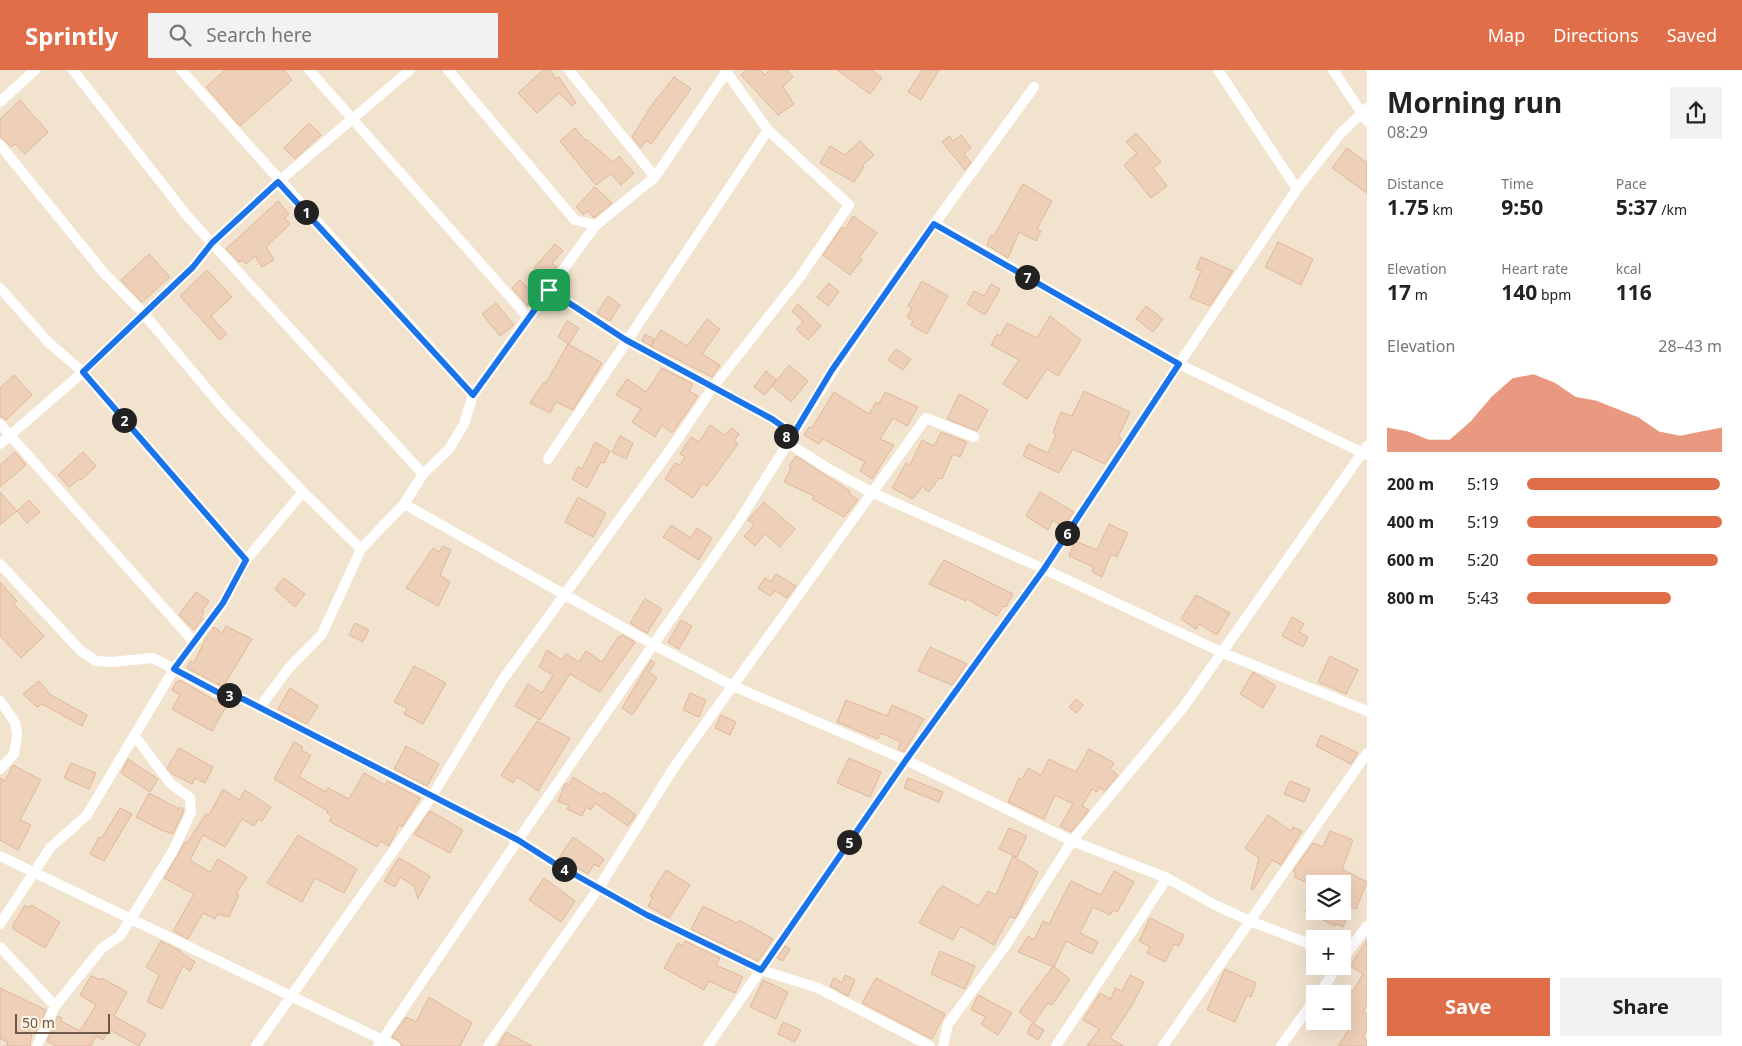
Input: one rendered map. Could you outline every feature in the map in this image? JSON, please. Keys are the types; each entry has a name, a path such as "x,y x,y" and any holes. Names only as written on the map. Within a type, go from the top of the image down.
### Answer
{"street":[{"path":"0,102 35,70"},
{"path":"74,70 188,217 423,474"},
{"path":"180,70 278,182 473,395"},
{"path":"310,70 528,317"},
{"path":"0,444 83,372 193,267 212,243 278,182 351,118 410,70"},
{"path":"448,70 575,220 596,225"},
{"path":"569,70 655,177"},
{"path":"1218,70 1297,189"},
{"path":"708,1046 906,760 1044,569 1297,189 1341,133 1365,114 1333,70"},
{"path":"256,1046 432,796 503,679 673,446 713,387 800,277 849,205 768,130 726,71 655,177 596,225 528,317 473,395 464,424 449,449 423,474 404,504 361,549 322,634 289,668 259,708"},
{"path":"380,1043 754,499 832,370 934,224 1034,87"},
{"path":"548,458 768,130"},
{"path":"0,145 104,273 144,314 223,408 303,492 361,549"},
{"path":"934,224 1179,364 1365,452 1182,709 1072,841 1006,944 948,1024 943,1046"},
{"path":"0,288 49,343 83,372 246,560"},
{"path":"549,290 626,340 782,426 788,443 827,468 873,493 1044,569 1221,652 1367,711"},
{"path":"488,1046 598,889 675,766 926,418 974,437"},
{"path":"0,424 194,642"},
{"path":"0,924 50,848 86,815 174,669 223,603 246,560 303,492"},
{"path":"404,504 654,645 733,686 906,760 1072,841 1167,878 1215,905 1250,921 1306,943"},
{"path":"0,564 81,651 96,661 111,662 153,658 219,693 243,699 518,840 598,889 647,915 761,970 818,988 930,1046"},
{"path":"0,701 16,722 17,734 14,754 0,769"},
{"path":"37,1046 55,1006 102,948 120,936 172,851 191,812 190,798 170,783 134,735"},
{"path":"1163,1046 1367,753"},
{"path":"0,856 292,997 380,1043 395,1046"},
{"path":"1056,1046 1167,878"},
{"path":"1351,948 1367,926"},
{"path":"0,947 55,1006"},
{"path":"1281,1046 1306,1011"}],"shaded area":[{"path":"0,70 1367,70 1367,1046 0,1046"}],"building":[{"path":"225,70 284,70 292,80 240,126 206,87"},
{"path":"543,70 550,70 556,79 559,77 576,103 572,106 559,93 537,113 518,93"},
{"path":"746,70 760,70 765,75 770,70 787,70 793,77 783,87 794,104 778,115 741,75"},
{"path":"837,70 872,70 882,78 870,94"},
{"path":"922,70 939,70 921,100 908,92"},
{"path":"674,77 691,89 651,144 646,140 641,148 632,137 651,106"},
{"path":"20,100 48,132 25,154 15,144 11,147 0,136 0,119"},
{"path":"309,123 321,135 295,159 284,148"},
{"path":"575,128 585,140 613,162 619,156 634,173 621,185 611,174 596,185 560,141"},
{"path":"1136,133 1161,162 1153,168 1167,186 1151,198 1124,165 1137,153 1126,142"},
{"path":"961,135 971,148 964,154 971,162 965,170 942,142 949,136 953,141"},
{"path":"860,141 874,155 862,166 864,167 854,182 820,163 830,146 845,155"},
{"path":"1347,148 1367,163 1367,193 1332,168"},
{"path":"1023,184 1052,201 1037,229 1041,231 1036,241 1019,232 1008,258 987,245 991,235 994,236"},
{"path":"595,187 612,203 594,218 588,211 583,215 576,207"},
{"path":"278,201 289,214 285,218 290,224 266,247 274,260 262,267 255,256 246,264 242,260 239,262 226,249"},
{"path":"853,216 877,233 859,258 862,260 850,275 823,255 842,227 845,229"},
{"path":"1278,242 1313,259 1301,285 1265,267"},
{"path":"555,244 563,251 552,263 557,267 548,278 534,268"},
{"path":"149,254 170,277 142,302 121,280"},
{"path":"1201,257 1233,271 1210,306 1190,298 1201,271 1196,269"},
{"path":"207,270 232,297 211,316 227,334 220,340 180,296"},
{"path":"520,280 535,296 527,305 512,288"},
{"path":"922,281 948,296 927,334 911,325 913,321 907,317 912,308 908,306"},
{"path":"829,283 839,292 828,306 817,297"},
{"path":"991,284 1000,289 985,315 967,304 974,291 984,296"},
{"path":"608,296 620,305 610,321 597,313"},
{"path":"496,303 514,325 500,336 482,314"},
{"path":"798,304 821,326 808,340 796,329 803,322 792,311"},
{"path":"1146,306 1163,319 1153,332 1136,319"},
{"path":"1050,316 1081,340 1058,376 1047,369 1027,399 1003,384 1019,360 991,345 997,334 1000,336 1007,323 1037,338"},
{"path":"707,319 720,329 702,354 720,365 712,377 651,346 661,330 687,346"},
{"path":"567,321 579,328 569,344 558,337"},
{"path":"645,334 654,339 651,346 642,341"},
{"path":"568,344 602,363 573,410 556,402 550,413 530,403 544,382 546,383"},
{"path":"896,349 911,359 903,370 888,360"},
{"path":"789,365 808,381 791,402 772,386"},
{"path":"662,368 693,384 689,391 698,396 672,433 662,425 655,437 632,422 641,409 616,395 627,379 646,392"},
{"path":"766,371 776,380 765,395 754,387"},
{"path":"14,375 32,395 6,420 0,416 0,388"},
{"path":"1084,391 1130,412 1118,437 1122,439 1105,464 1073,449 1059,473 1023,456 1028,444 1048,453 1056,435 1053,433 1061,412 1072,416"},
{"path":"834,392 869,414 876,402 879,404 885,392 918,407 907,426 893,418 880,439 894,445 872,479 860,471 865,462 823,439 819,444 804,435 809,427 812,428"},
{"path":"959,394 988,410 977,431 947,419"},
{"path":"710,425 725,435 732,428 739,434 734,441 738,444 707,486 703,483 693,498 665,479 675,463 680,465 685,457 680,454 691,437 699,442"},
{"path":"941,432 967,442 960,457 953,454 942,479 939,478 929,492 922,487 913,499 892,488 906,463 910,465 922,440 934,446"},
{"path":"620,436 633,443 626,459 612,452"},
{"path":"595,442 610,451 604,463 601,462 587,488 572,479 578,467 582,469"},
{"path":"15,452 26,465 0,487 0,465"},
{"path":"83,452 96,466 81,480 69,487 58,475"},
{"path":"796,456 850,491 849,493 858,500 844,517 812,499 814,496 784,482 791,468 789,466"},
{"path":"0,492 17,511 0,525"},
{"path":"1040,492 1074,512 1063,527 1053,520 1048,530 1026,516"},
{"path":"578,497 606,513 593,537 565,522"},
{"path":"29,500 40,512 27,523 17,511"},
{"path":"764,502 795,529 780,547 765,534 755,546 744,536 754,525 748,520"},
{"path":"1109,524 1128,533 1117,557 1111,554 1102,577 1092,572 1094,567 1069,556 1075,541 1097,550"},
{"path":"671,525 691,538 697,528 712,538 699,560 663,537"},
{"path":"443,546 451,550 440,575 450,582 438,606 406,588 433,548 439,552"},
{"path":"944,560 1013,594 1006,607 1003,606 997,616 967,599 966,601 929,584"},
{"path":"776,574 796,586 787,598 775,591 770,596 758,588 765,578 771,582"},
{"path":"284,578 305,594 295,607 275,589"},
{"path":"0,582 17,601 14,604 44,636 21,658 0,636"},
{"path":"196,592 209,601 202,611 204,612 201,617 203,619 194,630 179,615"},
{"path":"1196,595 1230,613 1217,635 1199,624 1196,629 1181,619"},
{"path":"645,599 662,609 647,633 630,623"},
{"path":"1292,617 1304,624 1299,632 1308,637 1303,647 1282,636"},
{"path":"681,620 692,626 679,649 668,642"},
{"path":"355,623 369,630 363,642 349,635"},
{"path":"226,626 252,639 223,687 187,668 191,661 194,663 206,638 214,627 222,633"},
{"path":"622,635 635,642 600,692 570,674 540,720 515,706 528,684 542,693 553,675 539,667 547,650 562,660 566,654 579,662 586,651 602,662 619,636 620,638"},
{"path":"930,647 967,664 952,685 918,671"},
{"path":"1330,656 1358,670 1346,694 1318,682"},
{"path":"651,660 655,663 649,672 657,678 632,715 622,708"},
{"path":"414,666 446,683 423,724 404,714 407,708 394,702"},
{"path":"1253,672 1276,686 1263,708 1240,694"},
{"path":"180,680 226,707 212,731 172,709 180,695 172,690 177,681 179,683"},
{"path":"39,681 51,695 87,715 82,726 42,704 37,707 23,694"},
{"path":"290,688 318,706 307,724 278,709"},
{"path":"690,693 706,700 699,717 683,710"},
{"path":"1076,699 1083,705 1076,713 1069,707"},
{"path":"846,700 887,716 892,705 924,719 904,752 898,749 901,742 881,733 878,739 837,722"},
{"path":"721,715 736,722 730,735 715,728"},
{"path":"537,721 570,738 538,791 517,777 513,783 501,775"},
{"path":"1321,735 1358,753 1351,764 1316,746"},
{"path":"294,742 303,747 301,750 311,755 299,777 326,792 328,788 349,799 364,773 385,785 387,781 420,798 402,827 399,825 389,846 380,841 377,847 329,821 332,816 327,813 328,811 274,779"},
{"path":"406,746 439,764 427,786 394,769"},
{"path":"179,748 213,767 205,783 195,778 192,784 171,773 167,768"},
{"path":"1089,749 1114,763 1110,769 1118,775 1105,791 1099,787 1097,792 1092,789 1082,806 1089,810 1071,832 1060,826 1073,804 1055,795 1044,819 1008,802 1019,778 1022,779 1028,768 1041,775 1049,759 1076,772"},
{"path":"849,758 881,772 870,797 837,783"},
{"path":"128,759 158,779 150,792 121,773"},
{"path":"71,763 96,773 89,789 64,778"},
{"path":"13,765 41,780 20,820 31,825 18,850 0,840 0,778 5,781"},
{"path":"573,777 602,795 604,792 636,815 628,826 595,803 591,810 586,807 582,816 567,809 569,805 558,802 564,786 566,783 569,785"},
{"path":"908,778 943,792 939,802 904,788"},
{"path":"1290,781 1310,789 1304,802 1284,794"},
{"path":"223,789 239,800 245,790 271,807 262,821 259,819 254,826 242,819 225,847 203,835 190,860 210,872 218,859 247,877 236,894 239,895 229,917 217,914 215,919 203,913 188,939 173,931 194,894 164,878 185,842 187,843 206,814 209,815"},
{"path":"149,793 184,810 173,834 136,817"},
{"path":"120,808 132,814 104,861 90,854 99,837 102,838"},
{"path":"430,811 463,830 450,853 414,834"},
{"path":"1268,815 1291,831 1293,827 1302,831 1281,865 1272,860 1253,890 1251,889 1259,858 1245,848"},
{"path":"1009,828 1027,836 1017,857 999,849"},
{"path":"1330,831 1353,840 1342,869 1367,882 1356,909 1351,907 1351,875 1306,875 1306,882 1294,877 1296,873 1293,871 1313,843 1323,847"},
{"path":"298,835 357,869 344,893 315,878 302,902 267,883"},
{"path":"573,837 604,859 599,867 594,864 588,874 559,858"},
{"path":"1013,856 1038,872 1015,919 1010,916 994,945 962,927 959,928 953,940 919,923 938,890 943,886 979,906 988,891 996,895"},
{"path":"399,858 430,876 418,899 414,886 400,877 395,887 384,881"},
{"path":"666,870 690,885 669,918 648,906 653,897 650,896"},
{"path":"1114,871 1134,882 1117,912 1113,910 1110,915 1093,907 1080,933 1098,942 1092,954 1066,941 1054,967 1018,952 1028,936 1034,940 1043,921 1049,924 1071,881 1101,895"},
{"path":"544,878 575,901 561,922 529,900"},
{"path":"25,905 29,908 31,905 60,922 45,948 13,929 13,925"},
{"path":"703,906 737,923 739,920 773,939 758,961 691,929"},
{"path":"1150,918 1184,935 1179,946 1174,944 1165,962 1147,953 1150,947 1139,941"},
{"path":"1323,920 1346,920 1343,927 1336,924 1335,926"},
{"path":"1367,940 1367,1005 1363,1012 1367,1014 1367,1030 1363,1037 1367,1040 1367,1046 1338,1046 1348,1030 1351,1030 1351,990 1353,991 1363,974 1351,967"},
{"path":"161,941 181,951 195,962 190,971 183,966 162,1009 147,1002 159,975 146,967"},
{"path":"685,941 720,958 716,965 743,977 735,993 709,981 704,990 664,968 678,943 683,946"},
{"path":"785,946 790,949 783,961 777,958"},
{"path":"940,951 975,966 965,989 931,974"},
{"path":"1053,966 1070,979 1052,1005 1048,1003 1034,1023 1019,1012"},
{"path":"1225,969 1256,983 1251,997 1247,995 1235,1022 1207,1010"},
{"path":"845,975 855,980 848,996 830,986 834,978 842,983"},
{"path":"1130,975 1144,982 1131,1007 1110,1038 1123,1046 1087,1046 1099,1029 1083,1020 1100,993 1111,999 1115,988 1122,991"},
{"path":"91,976 101,980 102,978 127,992 114,1016 146,1034 139,1046 110,1030 103,1040 96,1036 91,1046 56,1046 47,1041 58,1016 62,1018 61,1021 80,1031 96,1005 80,995"},
{"path":"876,978 945,1014 932,1039 862,1003"},
{"path":"763,980 788,992 776,1019 750,1007"},
{"path":"0,988 46,1010 35,1034 32,1032 30,1046 7,1046 8,1042 0,1039"},
{"path":"978,995 1012,1013 998,1035 981,1024 986,1017 971,1010"},
{"path":"429,997 472,1023 460,1046 402,1046 400,1042 392,1037 406,1017 416,1022"},
{"path":"783,1022 801,1030 795,1042 778,1034"},
{"path":"1032,1023 1044,1030 1038,1040 1027,1033"},
{"path":"506,1032 532,1046 498,1046"}],"route":[{"path":"278,182 473,395 549,290 653,356 772,419 782,426 788,443 832,370 934,224 1179,364 1109,467 1044,569 906,760 761,970 598,889 518,840 243,699 219,693 174,669 223,603 246,560 83,372 193,267 212,243 278,182"}]}
